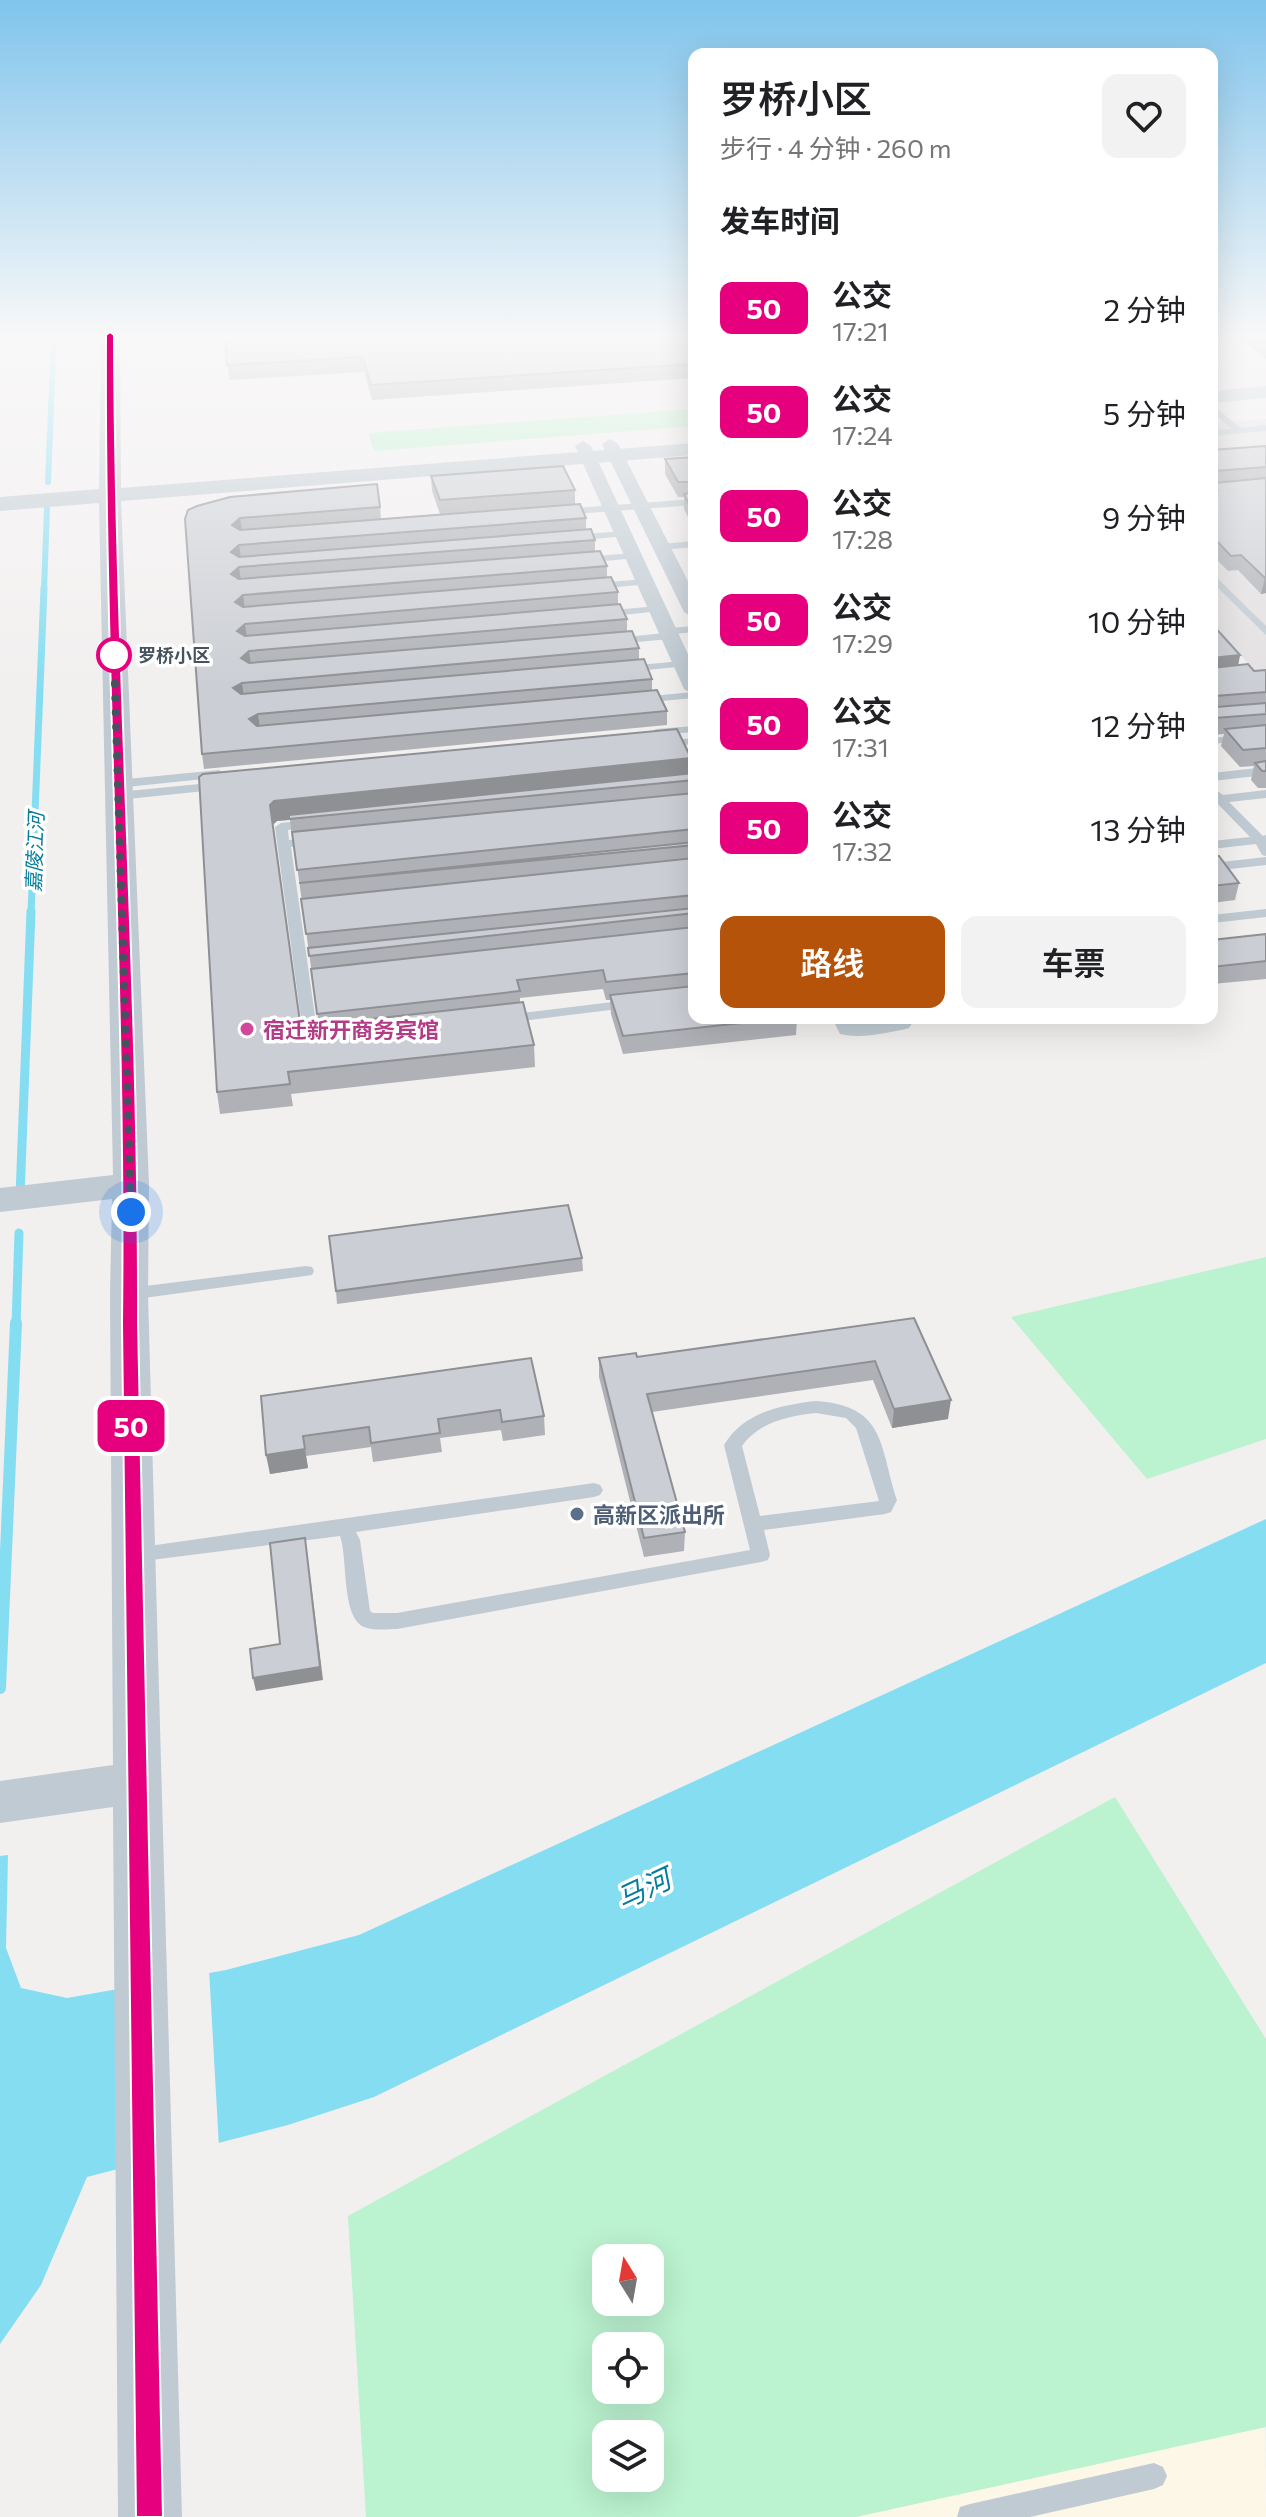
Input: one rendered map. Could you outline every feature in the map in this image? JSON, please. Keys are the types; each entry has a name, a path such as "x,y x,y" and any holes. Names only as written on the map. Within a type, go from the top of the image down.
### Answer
{"street":[{"path":"110,452 117,790 131,1185 129,1294 150,2517"},
{"path":"0,504 110,490 580,452"},
{"path":"586,452 688,676"},
{"path":"613,452 661,547 688,588"},
{"path":"0,491 110,490"},
{"path":"847,1024 849,1028 883,1024"},
{"path":"0,1200 131,1185"},
{"path":"0,1802 138,1783"}],"lane":[{"path":"550,513 688,502"},
{"path":"560,539 623,534"},
{"path":"661,547 688,545"},
{"path":"570,561 633,556"},
{"path":"584,587 646,582"},
{"path":"1218,582 1266,632"},
{"path":"594,614 657,609"},
{"path":"1246,611 1266,609"},
{"path":"608,641 688,630"},
{"path":"620,669 682,664"},
{"path":"632,701 688,696"},
{"path":"688,730 647,740 688,741"},
{"path":"1218,740 1266,735"},
{"path":"1218,776 1266,771"},
{"path":"117,790 226,779"},
{"path":"1218,797 1266,794"},
{"path":"1218,800 1264,844"},
{"path":"326,1039 311,1041 281,827 328,822"},
{"path":"284,844 331,839"},
{"path":"1218,845 1264,844"},
{"path":"1218,866 1266,861"},
{"path":"291,895 306,893"},
{"path":"293,911 308,909"},
{"path":"1218,918 1266,913"},
{"path":"300,960 316,958"},
{"path":"303,982 319,980"},
{"path":"495,1020 648,1002"},
{"path":"129,1294 306,1271"},
{"path":"337,1528 346,1530 351,1540 361,1614 369,1621 380,1623 761,1555 753,1524 733,1445 737,1434 760,1418 801,1410 830,1408 844,1411 863,1423 888,1500 885,1507 753,1524"},
{"path":"134,1555 594,1490"},
{"path":"970,2517 1154,2476"}],"shaded area":[{"path":"1218,452 1266,452 1266,673 1257,674 1218,629"},
{"path":"1265,2425 1266,2517 856,2517"}],"green space":[{"path":"1266,1257 1266,1439 1147,1479 1011,1317"},
{"path":"1115,1797 1266,2039 1266,2427 856,2517 366,2517 348,2216"}],"water":[{"name":"马河","path":"1266,1519 1266,1663 374,2097 288,2125 87,2177 41,2285 0,2344 0,1856 8,1855 6,1948 21,1988 67,1998 226,1970 359,1935"}],"pier":[{"path":"209,1969 219,2147 118,2173 115,1985"}],"building":[{"path":"1218,452 1266,452 1266,467 1218,471"},
{"path":"688,457 688,482 678,482 665,459"},
{"path":"563,466 575,490 440,500 431,476"},
{"path":"1266,478 1266,578 1241,555 1231,556 1218,542 1218,483"},
{"path":"377,484 380,507 240,518 232,525 240,530 580,504 586,518 239,545 231,552 239,557 591,529 595,540 239,567 231,574 239,579 600,551 607,566 243,595 235,602 243,607 611,577 618,592 245,624 237,631 245,636 620,604 627,619 249,651 241,658 249,663 632,631 639,648 242,683 233,688 241,694 644,659 652,679 258,714 249,719 257,726 657,690 667,711 202,754 185,519 188,510 230,497"},
{"path":"1218,631 1240,655 1218,657"},
{"path":"1248,664 1254,671 1266,670 1266,692 1218,696 1218,667"},
{"path":"1266,703 1266,714 1218,718 1218,707"},
{"path":"1266,725 1266,748 1243,750 1225,729"},
{"path":"677,729 688,752 688,758 274,801 270,805 300,1022 309,1026 523,1002 534,1045 288,1072 290,1084 217,1092 199,777 203,774"},
{"path":"1266,761 1266,771 1255,763"},
{"path":"688,774 688,781 289,819 289,815"},
{"path":"688,794 688,830 297,870 292,832"},
{"path":"688,843 688,846 299,883"},
{"path":"1218,856 1219,856 1239,883 1218,885"},
{"path":"688,859 688,896 306,934 301,899"},
{"path":"688,909 688,914 309,956 308,948"},
{"path":"688,928 688,974 606,982 603,970 517,980 520,991 317,1014 311,969"},
{"path":"1266,934 1266,961 1218,966 1218,939"},
{"path":"688,987 688,1024 732,1024 623,1036 610,995"},
{"path":"568,1205 582,1258 336,1291 329,1236"},
{"path":"914,1318 951,1400 894,1409 875,1361 647,1394 685,1532 644,1538 599,1358 636,1353 637,1357"},
{"path":"531,1358 544,1416 502,1422 500,1410 438,1419 440,1433 371,1443 369,1427 303,1436 305,1449 266,1455 261,1396"},
{"path":"305,1538 320,1667 253,1678 250,1649 280,1644 270,1543"}],"waterway":[{"name":"嘉陵江河","path":"48,482 49,452"},
{"name":"嘉陵江河","path":"44,590 47,508"},
{"name":"嘉陵江河","path":"31,913 44,588"},
{"name":"嘉陵江河","path":"20,1196 31,911"},
{"name":"嘉陵江河","path":"16,1325 19,1233"},
{"name":"嘉陵江河","path":"0,1688 16,1323"}],"bus line":[{"name":"50","path":"110,452 116,752 131,1185 129,1294 150,2517"}],"place":[{"name":"罗桥小区","path":"114,655"},
{"name":"宿迁新开商务宾馆","path":"247,1029"},
{"name":"高新区派出所","path":"577,1514"}],"route":[{"path":"114,655 131,1212"}]}
